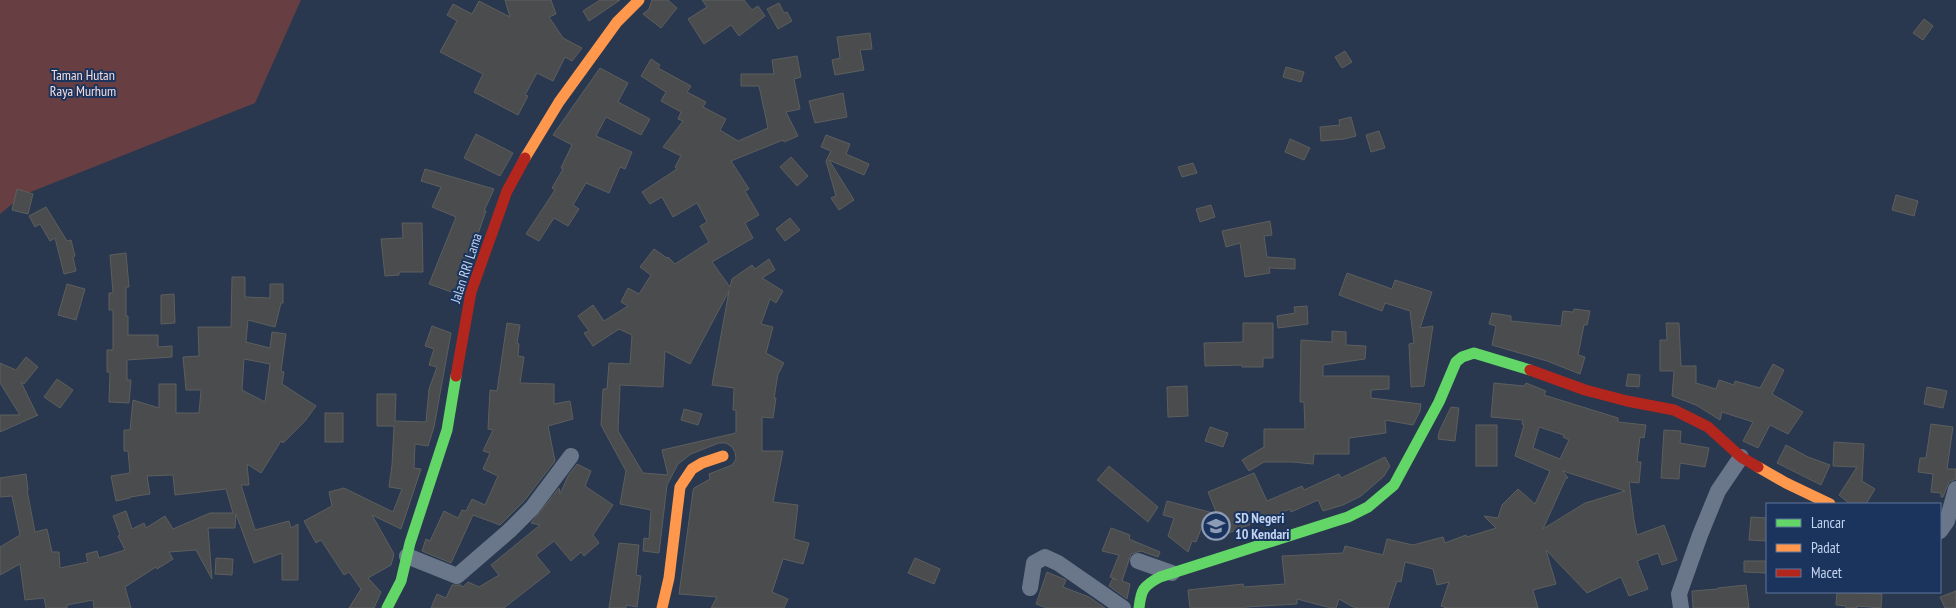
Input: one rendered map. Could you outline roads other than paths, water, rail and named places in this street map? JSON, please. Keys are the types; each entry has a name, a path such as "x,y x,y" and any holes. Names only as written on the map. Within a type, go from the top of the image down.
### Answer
{"street":[{"name":"Jalan RRI Lama","path":"387,608 401,581 450,416 471,292 507,192 534,140 559,102 617,22 639,0"},
{"path":"1139,608 1141,591 1145,585 1155,579 1348,517 1368,507 1394,485 1418,446 1456,362 1462,356 1474,353 1514,364 1585,390 1627,401 1674,410 1708,428 1741,457 1786,483 1828,503"},
{"path":"407,556 457,576 509,532 532,508 571,456"},
{"path":"662,608 669,578 677,504 682,482 691,468 722,456"},
{"path":"1681,608 1679,594 1700,535 1718,491 1741,457"},
{"path":"1941,530 1947,521 1956,489"},
{"path":"1030,588 1034,563 1045,557 1058,563 1101,602 1122,608"},
{"path":"1138,561 1172,573"}],"place":[{"name":"SD Negeri 10 Kendari","path":"1216,526"}],"park label":[{"name":"Taman Hutan Raya Murhum","path":"83,84"}]}
